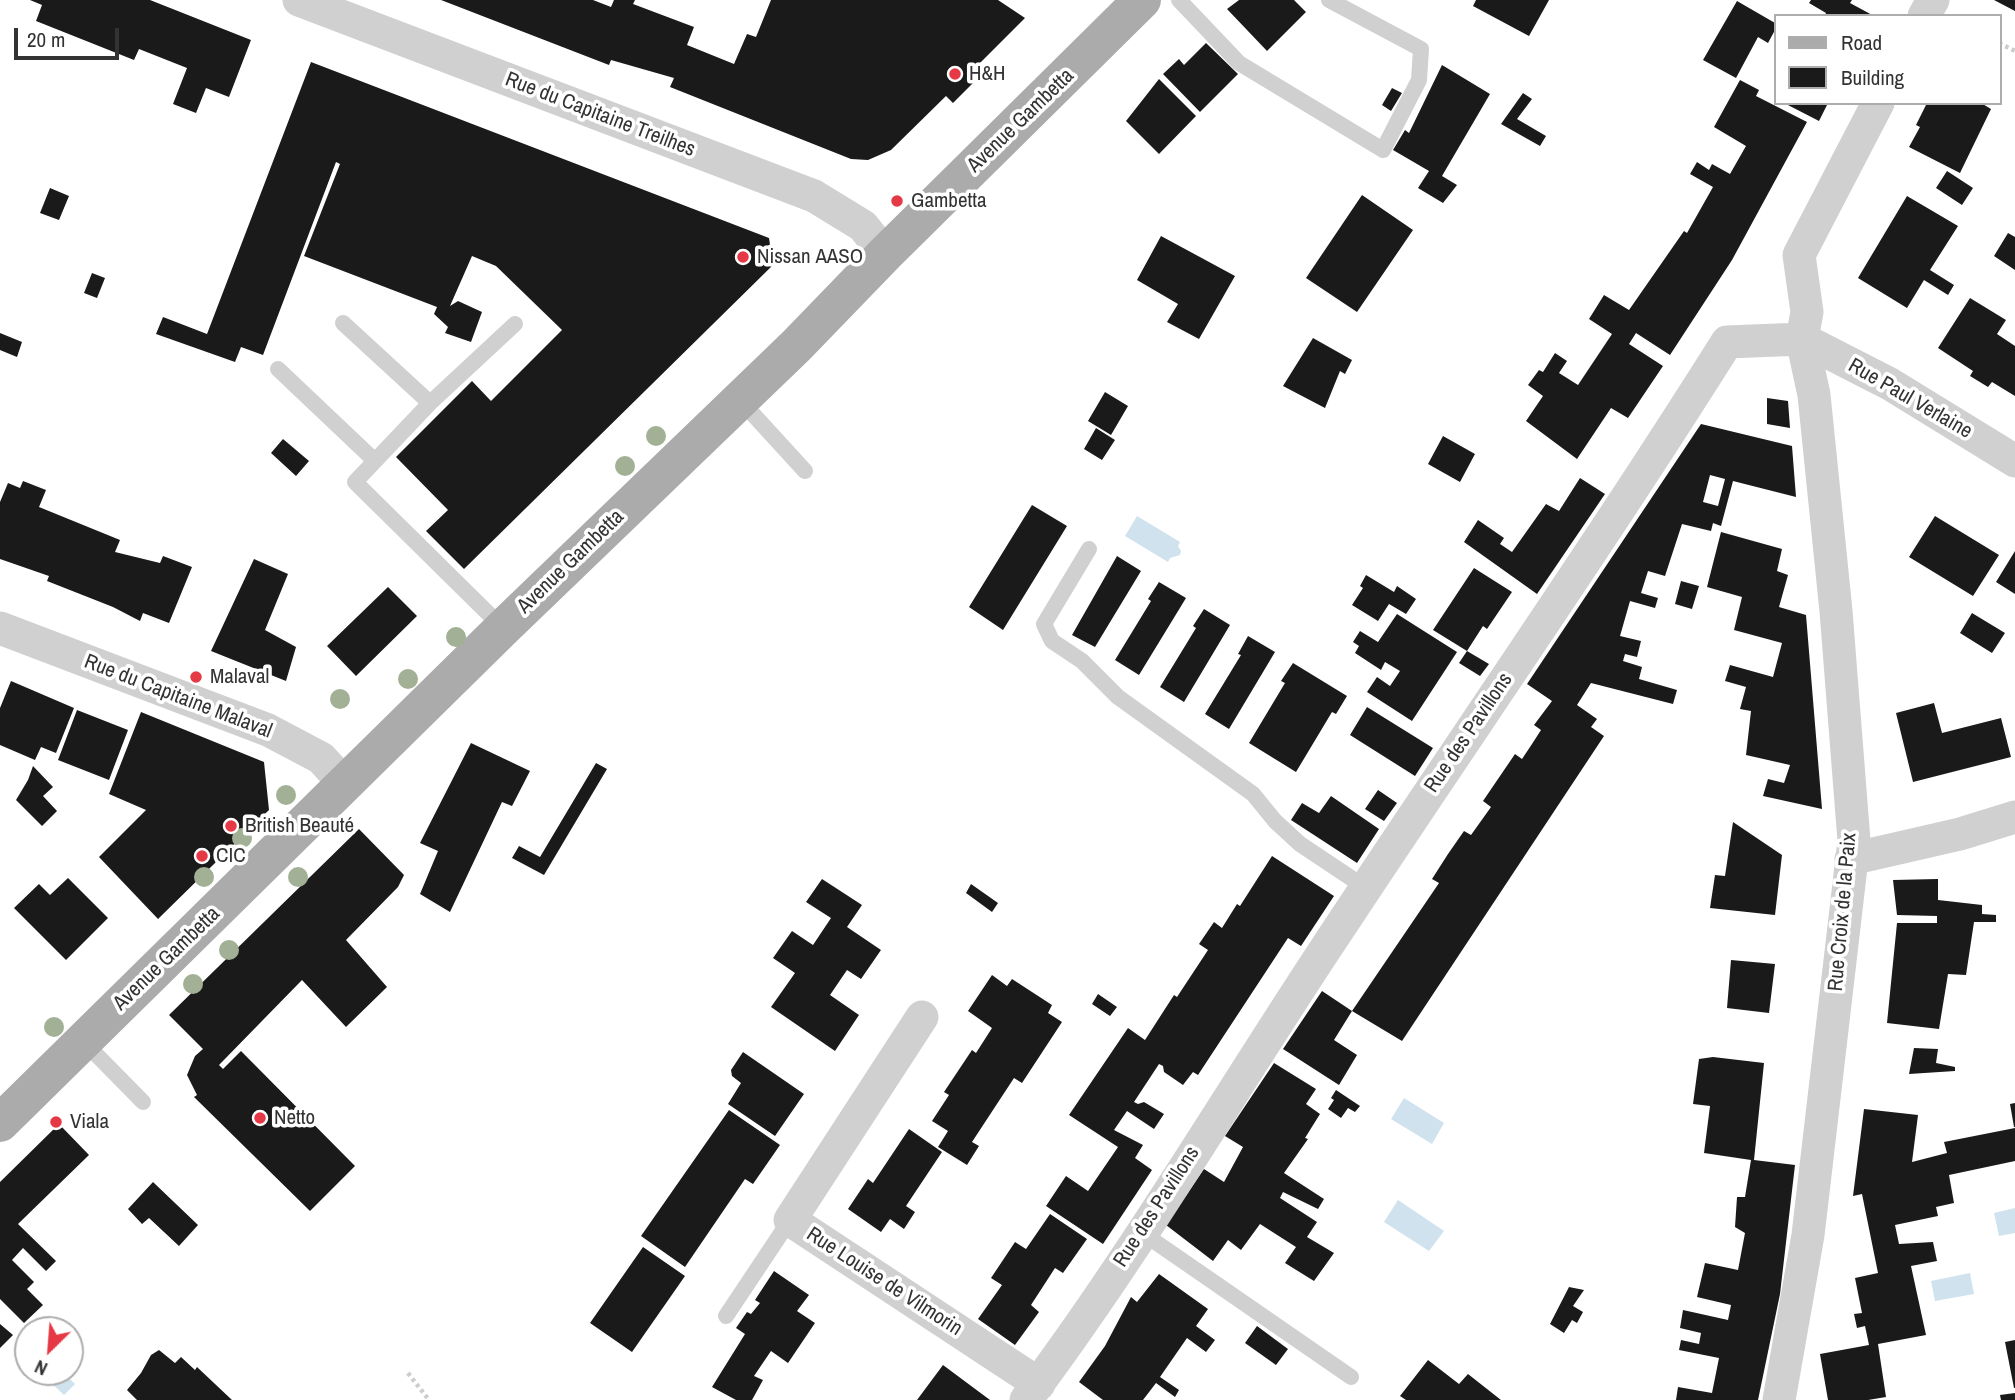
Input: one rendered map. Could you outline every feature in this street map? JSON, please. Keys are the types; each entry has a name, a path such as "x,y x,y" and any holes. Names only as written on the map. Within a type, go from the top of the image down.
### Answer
{"main road":[{"name":"Avenue Gambetta","path":"0,1123 503,628 740,400 1142,0"}],"street":[{"name":"Rue du Capitaine Treilhes","path":"299,0 814,196 863,226 885,254"},
{"path":"1802,339 1807,312 1799,255 1877,105"},
{"name":"Rue Paul Verlaine","path":"1802,339 1889,384 2015,461"},
{"name":"Rue Croix de la Paix","path":"1779,1400 1808,1235 1854,841 1836,611 1814,395 1802,339"},
{"name":"Rue des Pavillons","path":"1033,1392 1727,342 1802,339"},
{"name":"Rue du Capitaine Malaval","path":"0,628 268,730 321,758 345,784"},
{"path":"1851,859 1960,834 2015,817"},
{"name":"Rue Louise de Vilmorin","path":"922,1017 790,1220 1033,1392"}],"lane":[{"path":"1179,0 1239,63 1383,150 1419,80 1421,49 1329,0"},
{"path":"342,323 430,403"},
{"path":"503,628 355,482 430,403 515,324"},
{"path":"278,369 374,460"},
{"path":"740,400 805,471"},
{"path":"1089,549 1044,624 1052,640 1082,661 1118,697 1253,794 1275,821 1300,844 1366,888"},
{"path":"83,1041 143,1102"},
{"path":"726,1315 790,1220"},
{"path":"1141,1232 1351,1377"}],"path":[{"path":"408,1373 429,1400"}],"water":[{"path":"1137,516 1180,542 1180,555 1170,558 1168,562 1125,536"},
{"path":"1404,1098 1444,1123 1432,1144 1391,1119"},
{"path":"1398,1200 1444,1231 1429,1251 1384,1222"},
{"path":"2015,1208 2015,1233 1999,1236 1994,1213"},
{"path":"1970,1273 1974,1294 1935,1301 1931,1281"},
{"path":"55,1386 73,1386 64,1395"}],"building":[{"path":"30,0 150,0 251,40 229,97 206,88 196,113 173,104 187,68 139,49 134,60 36,21 42,5"},
{"path":"441,0 593,0 611,7 614,0 635,0 633,4 694,27 687,45 734,64 747,34 756,37 771,0 998,0 1025,18 972,71 978,78 953,103 946,96 891,150 868,160 851,159 670,87 674,78 611,60 609,65"},
{"path":"1239,0 1294,0 1306,12 1267,51 1227,9"},
{"path":"1476,0 1549,0 1529,36 1473,6"},
{"path":"1811,0 1852,0 1850,3 1870,14 1826,14 1809,3"},
{"path":"1994,0 2015,0 2015,11"},
{"path":"1737,1 1773,22 1773,34 1768,43 1758,37 1736,78 1703,60"},
{"path":"1206,43 1238,74 1200,112 1163,74 1179,59 1184,65"},
{"path":"311,62 769,238 773,265 464,569 426,531 448,510 396,457 472,381 491,401 562,330 496,266 472,256 450,306 458,301 482,312 471,342 445,333 448,327 434,314 437,307 304,256 340,164 336,162 263,355 241,347 235,362 156,334 163,317 207,334"},
{"path":"1442,65 1490,94 1442,176 1457,185 1443,203 1418,188 1429,171 1393,150 1405,130 1409,133"},
{"path":"1159,79 1196,116 1159,154 1126,121"},
{"path":"1740,80 1759,90 1756,96 1807,122 1732,260 1670,355 1636,333 1629,344 1663,366 1628,418 1611,408 1577,459 1526,421 1543,396 1528,385 1539,370 1543,372 1555,353 1567,361 1559,373 1578,385 1612,334 1589,319 1604,295 1629,310 1684,231 1687,233 1713,187 1690,174 1697,162 1709,170 1712,164 1730,174 1746,146 1714,127"},
{"path":"1392,88 1402,93 1391,111 1382,105"},
{"path":"1523,93 1532,99 1517,119 1546,136 1540,146 1501,124"},
{"path":"1788,105 1827,105 1819,121"},
{"path":"1926,105 1984,105 1991,109 1960,173 1909,147 1920,127 1916,125"},
{"path":"1947,171 1973,188 1962,205 1936,188"},
{"path":"50,188 69,196 59,220 40,213"},
{"path":"1362,195 1413,230 1357,312 1306,278"},
{"path":"1907,196 1958,226 1930,270 1954,285 1948,295 1924,280 1907,308 1858,278"},
{"path":"2008,233 2015,237 2015,270 1994,256"},
{"path":"1161,236 1235,276 1199,339 1167,322 1178,304 1137,280"},
{"path":"92,273 105,278 97,298 84,293"},
{"path":"1970,298 2006,320 1997,334 2015,346 2015,396 1992,382 1988,387 1970,376 1973,371 1938,348"},
{"path":"0,333 22,342 17,357 0,350"},
{"path":"1313,338 1352,360 1345,374 1340,371 1325,408 1283,386"},
{"path":"1105,392 1128,406 1111,435 1088,421"},
{"path":"1767,398 1788,401 1790,428 1767,424"},
{"path":"1701,424 1792,446 1796,497 1733,481 1721,526 1713,523 1711,531 1682,524 1665,576 1648,571 1641,593 1658,598 1655,608 1630,601 1620,636 1641,641 1637,657 1625,654 1623,661 1642,667 1639,679 1677,690 1673,704 1591,683 1577,705 1597,719 1591,727 1604,736 1402,1041 1352,1011 1439,883 1432,879 1448,854 1464,831 1471,835 1491,807 1483,801 1515,754 1522,759 1541,730 1534,725 1552,701 1527,684","holes":["1710,475 1725,479 1718,506 1703,502"]},
{"path":"1096,428 1115,440 1102,460 1084,449"},
{"path":"1443,436 1475,454 1460,482 1428,464"},
{"path":"283,439 309,461 296,476 271,453"},
{"path":"1580,478 1605,494 1537,594 1464,542 1478,520 1504,538 1500,544 1512,552 1546,504 1559,511"},
{"path":"23,481 46,490 39,507 120,540 115,552 160,563 163,556 192,567 169,623 143,613 140,621 113,607 47,581 49,576 0,559 0,502 8,483 20,488"},
{"path":"1032,505 1067,526 1003,630 969,607"},
{"path":"1935,516 1999,555 1973,596 1909,557"},
{"path":"1721,532 1782,549 1777,571 1788,575 1779,607 1806,615 1822,809 1763,796 1768,779 1784,783 1790,765 1746,755 1751,711 1740,709 1746,687 1725,681 1730,665 1773,677 1782,643 1734,630 1742,597 1707,587"},
{"path":"2015,551 2015,594 1996,582"},
{"path":"1117,556 1141,571 1095,647 1072,635"},
{"path":"254,559 288,574 265,630 296,647 286,681 211,651"},
{"path":"1474,568 1512,592 1487,629 1483,626 1467,651 1433,630"},
{"path":"1366,575 1394,592 1397,586 1416,599 1406,614 1389,604 1378,621 1352,605 1363,588 1360,586"},
{"path":"1681,581 1699,586 1692,609 1675,604"},
{"path":"1159,582 1186,598 1139,675 1115,660 1151,601 1148,599"},
{"path":"388,587 417,616 356,676 327,646"},
{"path":"1204,609 1230,625 1184,702 1160,687 1196,628 1193,626"},
{"path":"1972,613 2005,633 1992,653 1960,633"},
{"path":"1397,614 1457,652 1412,721 1367,692 1377,677 1390,686 1400,671 1385,662 1381,670 1355,653 1359,646 1353,642 1360,631 1378,642"},
{"path":"1248,636 1275,652 1229,729 1205,714 1241,655 1238,654"},
{"path":"1467,651 1489,664 1480,676 1459,663"},
{"path":"1293,663 1347,696 1336,714 1332,712 1296,772 1249,743 1285,683 1281,681"},
{"path":"11,681 74,708 56,753 41,747 35,760 0,745 0,708"},
{"path":"1934,703 1942,733 2001,718 2011,757 1913,782 1896,713"},
{"path":"1367,707 1433,748 1415,776 1350,735"},
{"path":"77,710 128,730 109,780 58,760"},
{"path":"141,712 264,762 269,810 158,919 99,857 146,810 109,794"},
{"path":"471,743 530,771 512,806 502,802 450,912 420,894 438,851 420,843"},
{"path":"596,763 607,769 544,875 512,858 519,846 540,857"},
{"path":"33,766 53,787 43,796 57,811 42,826 16,800"},
{"path":"1378,790 1397,803 1384,821 1365,809"},
{"path":"1331,796 1379,829 1357,863 1291,820 1302,803 1319,813"},
{"path":"1733,822 1782,855 1775,915 1710,908 1715,875 1725,876"},
{"path":"359,829 404,875 398,887 346,940 387,987 346,1027 302,980 219,1065 223,1069 241,1051 355,1166 310,1211 194,1097 197,1095 187,1075 195,1056 203,1049 169,1015"},
{"path":"1272,856 1334,896 1301,946 1288,938 1198,1075 1193,1072 1183,1085 1164,1072 1163,1066 1159,1064 1134,1102 1144,1102 1164,1114 1154,1129 1127,1111 1114,1130 1143,1145 1135,1158 1152,1170 1103,1244 1046,1206 1066,1176 1088,1191 1118,1147 1069,1115 1128,1028 1145,1040 1208,950 1199,944 1214,922 1222,928 1237,904 1240,906"},
{"path":"68,878 108,918 66,960 14,908 39,884 50,895"},
{"path":"822,879 862,905 847,927 881,950 861,979 847,970 830,995 859,1015 835,1051 771,1007 795,973 773,958 792,931 813,945 831,918 806,902"},
{"path":"1938,879 1938,900 1982,905 1982,914 1996,915 1996,922 1974,922 1966,975 1948,974 1939,1029 1887,1023 1897,923 1937,923 1937,916 1897,915 1893,880"},
{"path":"971,884 998,903 992,912 966,893"},
{"path":"1731,960 1775,964 1769,1013 1727,1008"},
{"path":"992,975 1007,986 1012,979 1052,1005 1048,1013 1062,1022 1022,1083 1014,1078 972,1142 979,1146 967,1165 938,1147 948,1131 932,1121 949,1095 944,1092 972,1050 976,1053 992,1028 968,1011"},
{"path":"1322,991 1352,1011 1334,1040 1357,1055 1339,1085 1283,1049"},
{"path":"1098,994 1117,1007 1110,1016 1092,1004"},
{"path":"1914,1048 1938,1049 1936,1063 1955,1067 1955,1071 1909,1074"},
{"path":"743,1052 804,1094 775,1136 728,1104 741,1083 732,1076 731,1070"},
{"path":"1713,1057 1764,1063 1754,1160 1795,1165 1780,1294 1758,1400 1676,1400 1678,1387 1712,1393 1719,1358 1679,1350 1681,1340 1699,1344 1701,1333 1680,1328 1683,1310 1728,1320 1731,1305 1697,1297 1705,1263 1738,1270 1745,1233 1735,1227 1737,1197 1745,1197 1751,1160 1704,1153 1710,1106 1693,1104 1699,1059"},
{"path":"1274,1063 1316,1089 1306,1104 1320,1114 1305,1138 1308,1139 1284,1173 1324,1199 1318,1209 1283,1192 1280,1198 1317,1222 1307,1237 1334,1253 1314,1281 1285,1263 1296,1247 1260,1224 1241,1250 1228,1240 1213,1261 1166,1225 1204,1169 1224,1182 1243,1147 1225,1136"},
{"path":"1336,1090 1360,1106 1355,1112 1348,1108 1341,1118 1328,1109"},
{"path":"2015,1103 2015,1127 2014,1127 2010,1104"},
{"path":"1864,1109 1918,1115 1912,1162 1947,1153 1944,1142 2015,1128 2015,1161 1949,1175 1954,1203 1936,1207 1938,1216 1895,1225 1899,1244 1933,1242 1937,1261 1911,1266 1926,1335 1878,1344 1886,1397 1828,1400 1820,1354 1869,1345 1865,1326 1857,1328 1854,1314 1862,1313 1855,1278 1878,1273 1862,1194 1853,1196"},
{"path":"729,1110 780,1145 753,1184 745,1179 685,1267 641,1236"},
{"path":"59,1124 89,1155 18,1224 56,1261 46,1271 23,1248 12,1260 34,1282 27,1289 43,1305 31,1316 17,1316 0,1299 0,1182"},
{"path":"909,1129 942,1152 906,1206 915,1212 904,1229 890,1219 881,1232 848,1209 868,1179 873,1183"},
{"path":"153,1182 198,1225 179,1246 149,1218 142,1224 128,1209"},
{"path":"1050,1214 1087,1239 1063,1273 1055,1268 1031,1305 1039,1312 1015,1345 978,1319 1002,1285 991,1278 1015,1242 1026,1249"},
{"path":"643,1247 685,1276 632,1352 590,1323"},
{"path":"774,1271 809,1295 797,1311 815,1323 788,1363 771,1351 754,1376 763,1380 752,1400 736,1400 712,1387 745,1334 736,1328 747,1312 751,1314 760,1303 755,1300"},
{"path":"1159,1274 1208,1309 1196,1326 1215,1340 1206,1352 1187,1338 1160,1377 1179,1390 1175,1397 1156,1383 1143,1400 1103,1400 1079,1382 1105,1346 1131,1297 1137,1302"},
{"path":"1569,1287 1584,1290 1573,1306 1583,1312 1577,1323 1572,1320 1564,1333 1550,1324"},
{"path":"0,1324 13,1335 0,1348"},
{"path":"1257,1326 1288,1349 1276,1365 1245,1343"},
{"path":"2015,1340 2015,1388 2014,1388 2005,1342"},
{"path":"159,1350 175,1363 181,1357 195,1370 197,1367 232,1400 137,1400 127,1390 151,1355"},
{"path":"1428,1360 1459,1384 1468,1374 1501,1400 1406,1400 1400,1396"},
{"path":"943,1365 990,1400 917,1400"},
{"path":"2015,1393 2015,1400 2001,1400 2000,1395"}],"place":[{"name":"H&H","path":"955,74"},
{"name":"Gambetta","path":"897,201"},
{"name":"Nissan AASO","path":"743,257"},
{"name":"Malaval","path":"196,677"},
{"name":"British Beauté","path":"231,826"},
{"name":"CIC","path":"202,856"},
{"name":"Netto","path":"260,1118"},
{"name":"Viala","path":"56,1122"}]}
